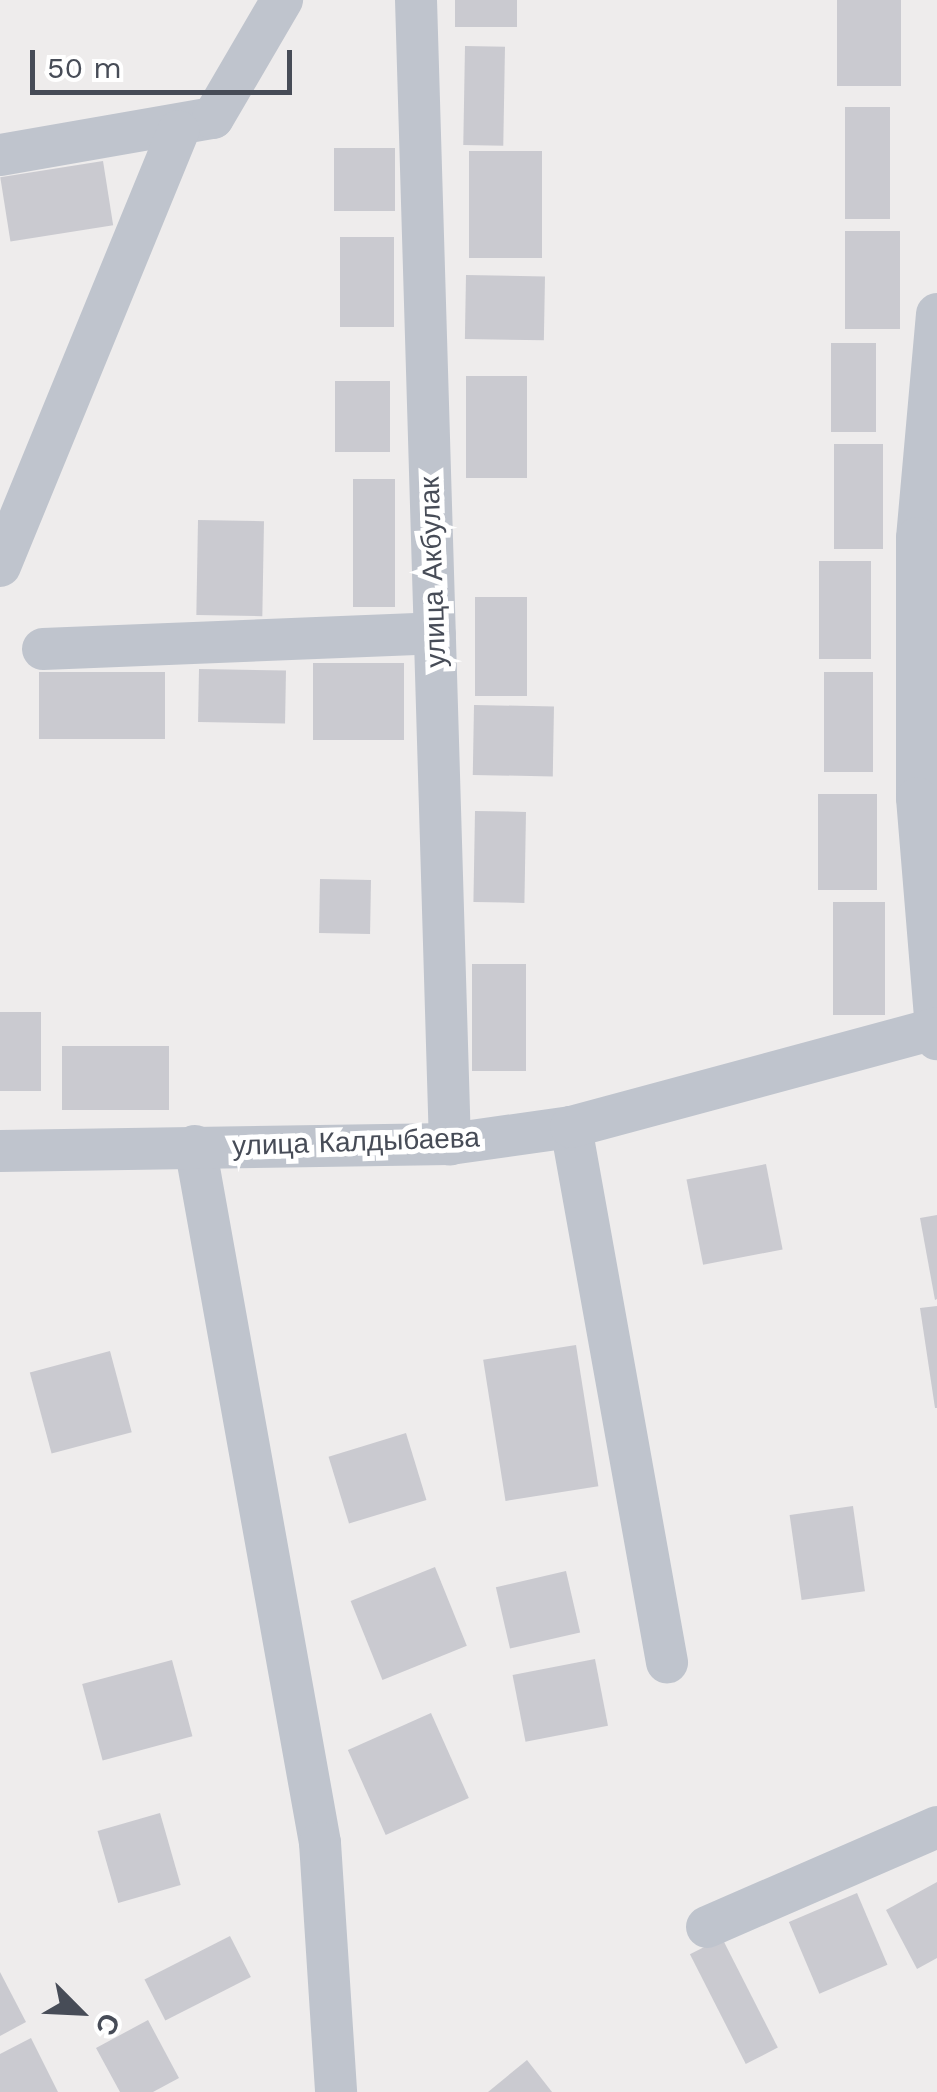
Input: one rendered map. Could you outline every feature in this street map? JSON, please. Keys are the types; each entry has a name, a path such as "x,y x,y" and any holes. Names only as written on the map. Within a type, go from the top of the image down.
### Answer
{"street":[{"path":"0,155 178,131 213,118 282,0"},
{"name":"улица Акбулак","path":"416,0 450,1144"},
{"path":"0,566 178,131"},
{"path":"935,1033 917,798 917,538 937,314"},
{"path":"43,649 435,633"},
{"name":"улица Калдыбаева","path":"0,1151 450,1144 571,1127 935,1033"},
{"path":"571,1127 666,1662"},
{"path":"195,1146 320,1843 336,2092"},
{"path":"707,1927 937,1827"}],"building":[{"path":"455,0 517,0 517,27 455,27"},
{"path":"837,0 901,0 901,86 837,86"},
{"path":"465,46 505,47 503,146 463,145"},
{"path":"845,107 890,107 890,219 845,219"},
{"path":"334,148 395,148 395,211 334,211"},
{"path":"469,151 542,151 542,258 469,258"},
{"path":"103,161 113,225 10,241 0,177"},
{"path":"845,231 900,231 900,329 845,329"},
{"path":"340,237 394,237 394,327 340,327"},
{"path":"466,275 545,276 544,340 465,339"},
{"path":"831,343 876,343 876,432 831,432"},
{"path":"466,376 527,376 527,478 466,478"},
{"path":"335,381 390,381 390,452 335,452"},
{"path":"834,444 883,444 883,549 834,549"},
{"path":"353,479 395,479 395,607 353,607"},
{"path":"198,520 264,521 262,616 196,615"},
{"path":"819,561 871,561 871,659 819,659"},
{"path":"475,597 527,597 527,696 475,696"},
{"path":"313,663 404,663 404,740 313,740"},
{"path":"199,669 286,671 285,724 198,722"},
{"path":"39,672 165,672 165,739 39,739"},
{"path":"824,672 873,672 873,772 824,772"},
{"path":"474,705 554,706 553,776 473,775"},
{"path":"818,794 877,794 877,890 818,890"},
{"path":"475,811 526,812 524,903 473,902"},
{"path":"320,879 371,880 370,934 319,933"},
{"path":"833,902 885,902 885,1015 833,1015"},
{"path":"472,964 526,964 526,1071 472,1071"},
{"path":"0,1012 41,1012 41,1091 0,1091"},
{"path":"62,1046 169,1046 169,1110 62,1110"},
{"path":"766,1164 783,1249 703,1265 686,1179"},
{"path":"937,1215 937,1299 935,1300 920,1218"},
{"path":"937,1306 937,1408 935,1408 920,1308"},
{"path":"576,1345 598,1486 506,1501 483,1360"},
{"path":"110,1351 132,1432 52,1454 30,1372"},
{"path":"406,1433 426,1500 349,1524 329,1457"},
{"path":"853,1506 865,1591 802,1600 790,1515"},
{"path":"435,1567 467,1646 382,1680 351,1601"},
{"path":"566,1571 580,1632 510,1649 496,1587"},
{"path":"595,1659 608,1726 526,1742 513,1675"},
{"path":"172,1660 192,1736 103,1760 82,1684"},
{"path":"431,1713 469,1798 386,1835 348,1750"},
{"path":"160,1813 181,1885 118,1903 98,1831"},
{"path":"937,1882 937,1958 917,1969 886,1910"},
{"path":"857,1893 887,1965 819,1994 789,1922"},
{"path":"230,1936 251,1977 165,2021 144,1980"},
{"path":"722,1938 778,2048 746,2064 690,1954"},
{"path":"0,1972 26,2022 0,2036"},
{"path":"148,2020 179,2078 153,2092 120,2092 96,2048"},
{"path":"31,2038 58,2092 0,2092 0,2054"},
{"path":"527,2060 552,2092 488,2092"}]}
